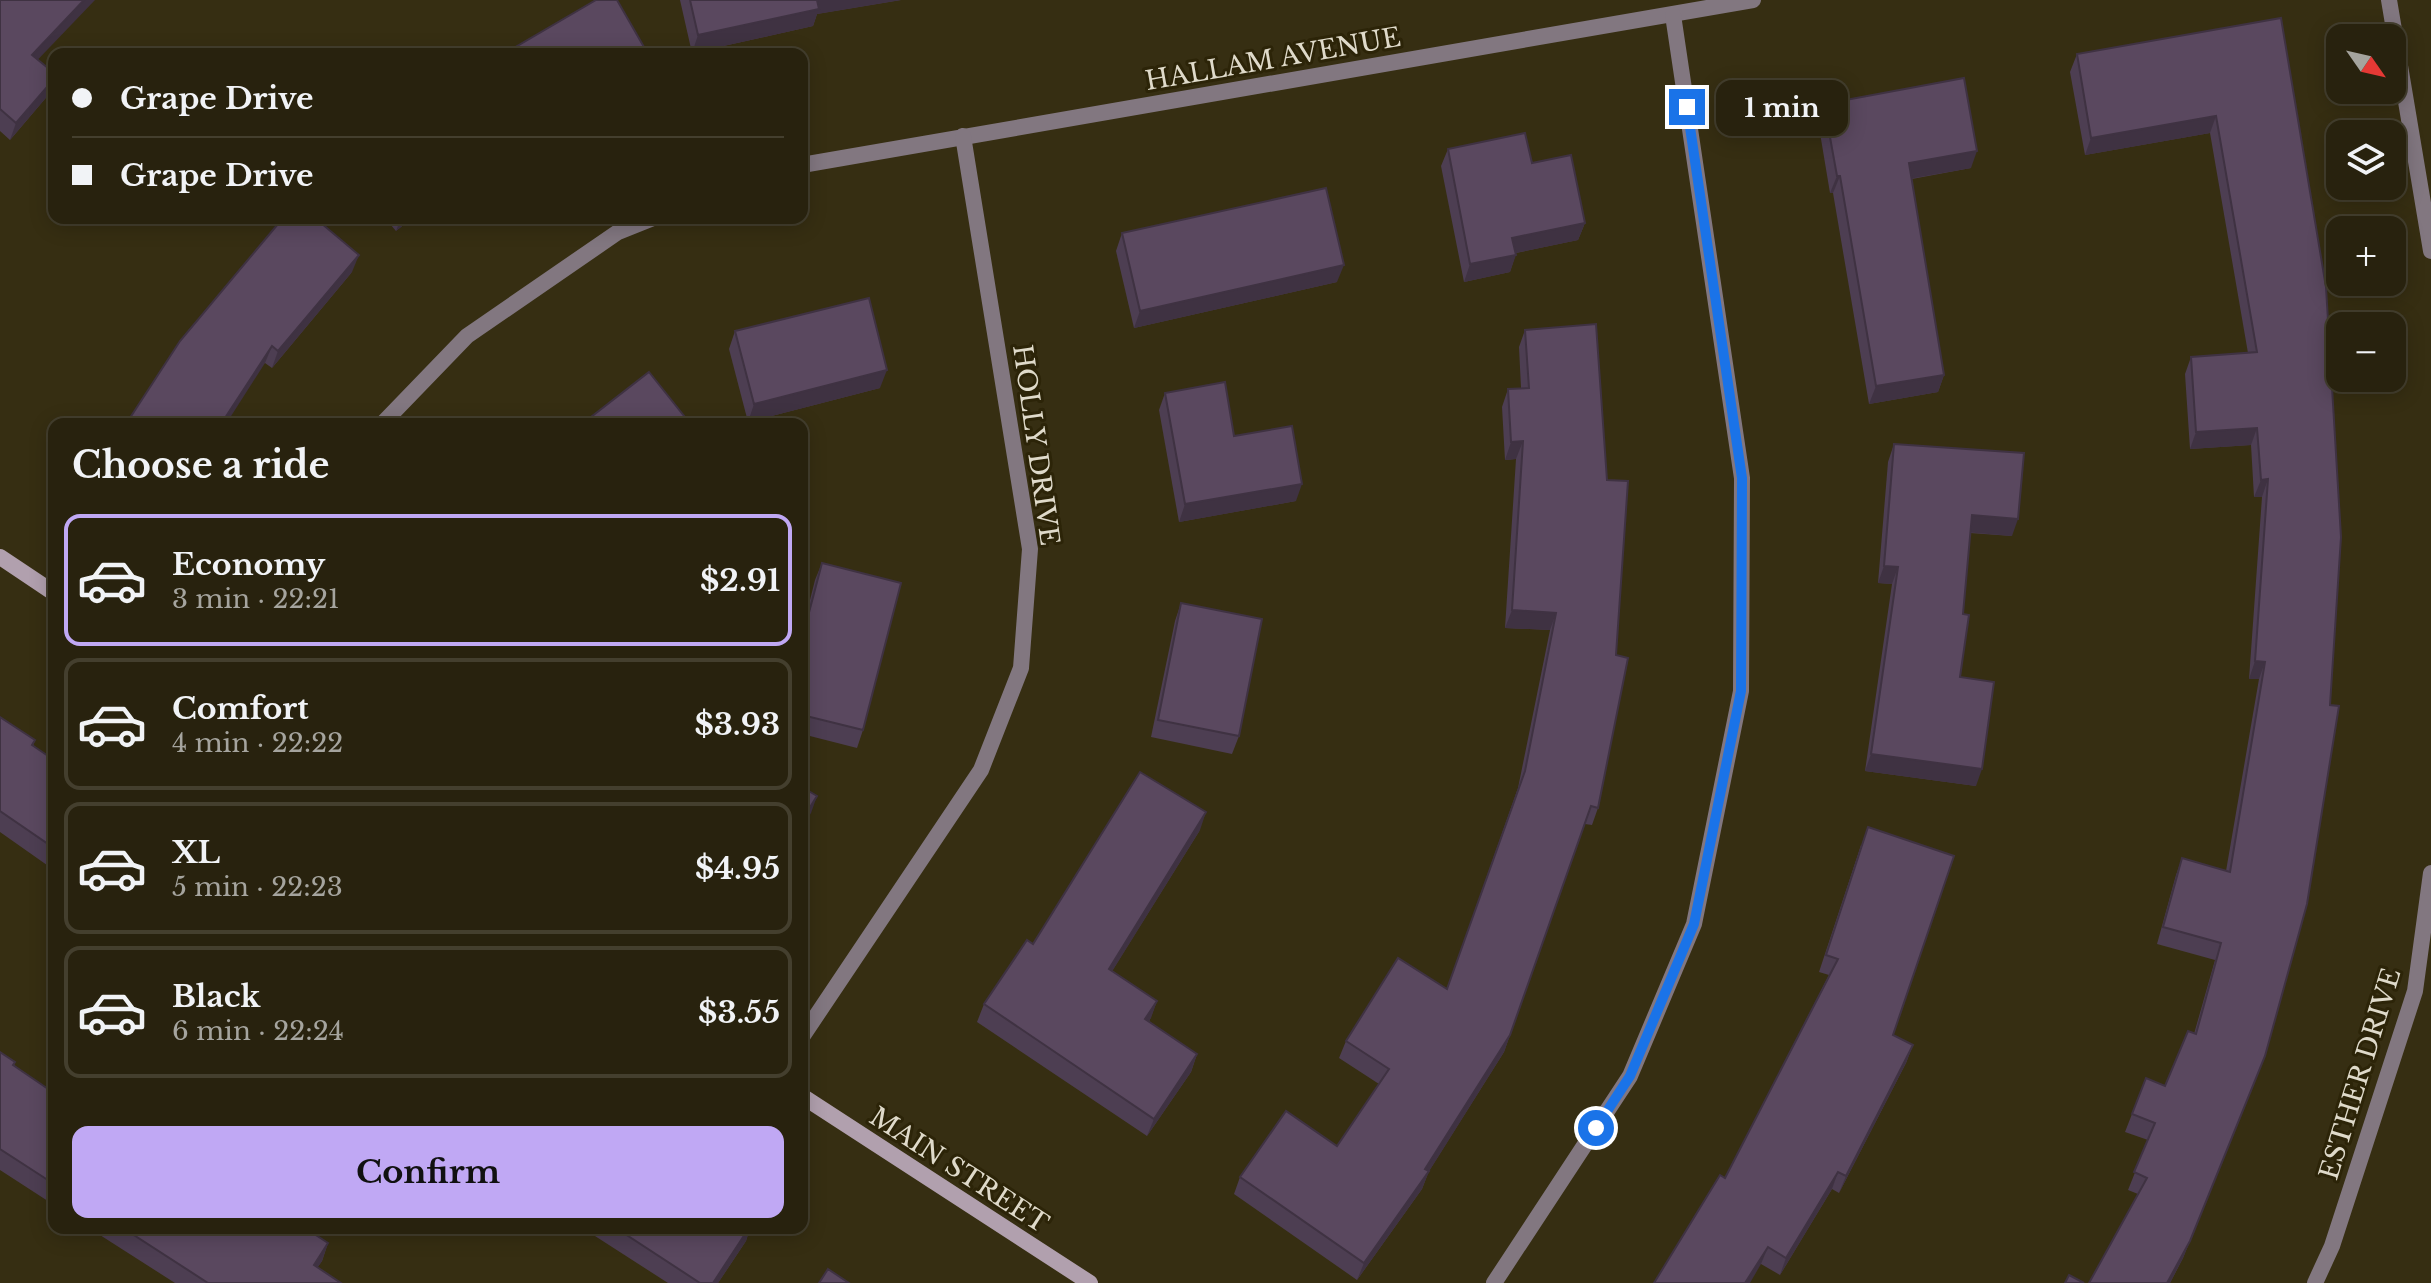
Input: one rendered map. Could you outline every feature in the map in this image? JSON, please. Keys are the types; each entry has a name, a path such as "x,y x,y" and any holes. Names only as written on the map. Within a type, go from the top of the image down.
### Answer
{"main road":[{"path":"0,557 48,589"},
{"name":"MAIN STREET","path":"808,1100 1078,1280"}],"street":[{"name":"HALLAM AVENUE","path":"808,164 1753,0"},
{"path":"2389,0 2431,251"},
{"path":"1494,1283 1630,1076 1694,924 1741,691 1742,478 1673,15"},
{"name":"HOLLY DRIVE","path":"808,1028 981,770 1021,668 1030,549 963,136"},
{"path":"388,418 467,336 618,232 638,224"},
{"name":"ESTHER DRIVE","path":"2315,1283 2332,1246 2415,991 2431,873"}],"building":[{"path":"0,0 84,0 32,55 48,68 48,86 16,123 0,109"},
{"path":"596,0 617,0 645,48 514,48"},
{"path":"690,0 817,0 819,9 698,35"},
{"path":"2281,18 2326,287 2326,392 2332,392 2341,537 2330,705 2339,706 2307,904 2265,1056 2190,1241 2167,1283 2089,1283 2147,1178 2134,1172 2155,1123 2132,1114 2146,1078 2165,1086 2188,1031 2196,1034 2221,943 2163,927 2182,858 2230,872 2265,662 2255,661 2268,479 2261,480 2257,428 2196,432 2191,357 2257,352 2216,116 2091,138 2077,54"},
{"path":"1964,78 1977,151 1909,163 1944,375 1876,386 1840,176 1837,176 1824,104"},
{"path":"1525,133 1532,163 1571,155 1585,223 1512,238 1516,255 1470,264 1448,149"},
{"path":"1326,188 1344,265 1140,311 1122,233"},
{"path":"278,224 322,224 359,255 278,351 272,346 225,418 130,418 180,341"},
{"path":"869,298 887,370 754,404 735,331"},
{"path":"1596,324 1607,480 1628,481 1616,655 1628,658 1598,808 1591,806 1510,1035 1425,1169 1429,1171 1364,1263 1240,1177 1286,1111 1337,1146 1389,1069 1346,1041 1398,958 1447,989 1525,771 1556,613 1512,610 1523,441 1511,442 1508,389 1529,388 1525,330"},
{"path":"649,372 686,418 590,418"},
{"path":"1225,382 1234,436 1292,426 1302,484 1185,504 1165,393"},
{"path":"1894,444 2024,453 2018,519 1972,515 1963,614 1969,615 1960,677 1994,682 1982,769 1871,754 1898,567 1884,566"},
{"path":"822,563 901,583 863,730 808,716 808,616"},
{"path":"1181,603 1262,619 1239,736 1158,720"},
{"path":"0,717 35,740 32,745 48,756 48,844 0,811"},
{"path":"1140,772 1206,812 1109,969 1157,1001 1145,1019 1197,1054 1154,1119 984,1004 1027,940 1033,944"},
{"path":"808,791 817,796 808,810"},
{"path":"1868,827 1954,856 1893,1035 1913,1045 1846,1176 1838,1172 1786,1258 1768,1247 1745,1283 1654,1283 1720,1175 1725,1178 1838,959 1826,955"},
{"path":"0,1052 48,1089 48,1180 0,1149"},
{"path":"132,1234 314,1234 328,1243 314,1265 341,1283 208,1283"},
{"path":"625,1234 745,1234 713,1283 700,1283"},
{"path":"828,1269 849,1283 819,1283"},
{"path":"2069,1275 2084,1283 2065,1283"}],"route":[{"path":"1596,1128 1630,1076 1694,924 1741,691 1742,478 1687,107"}]}
